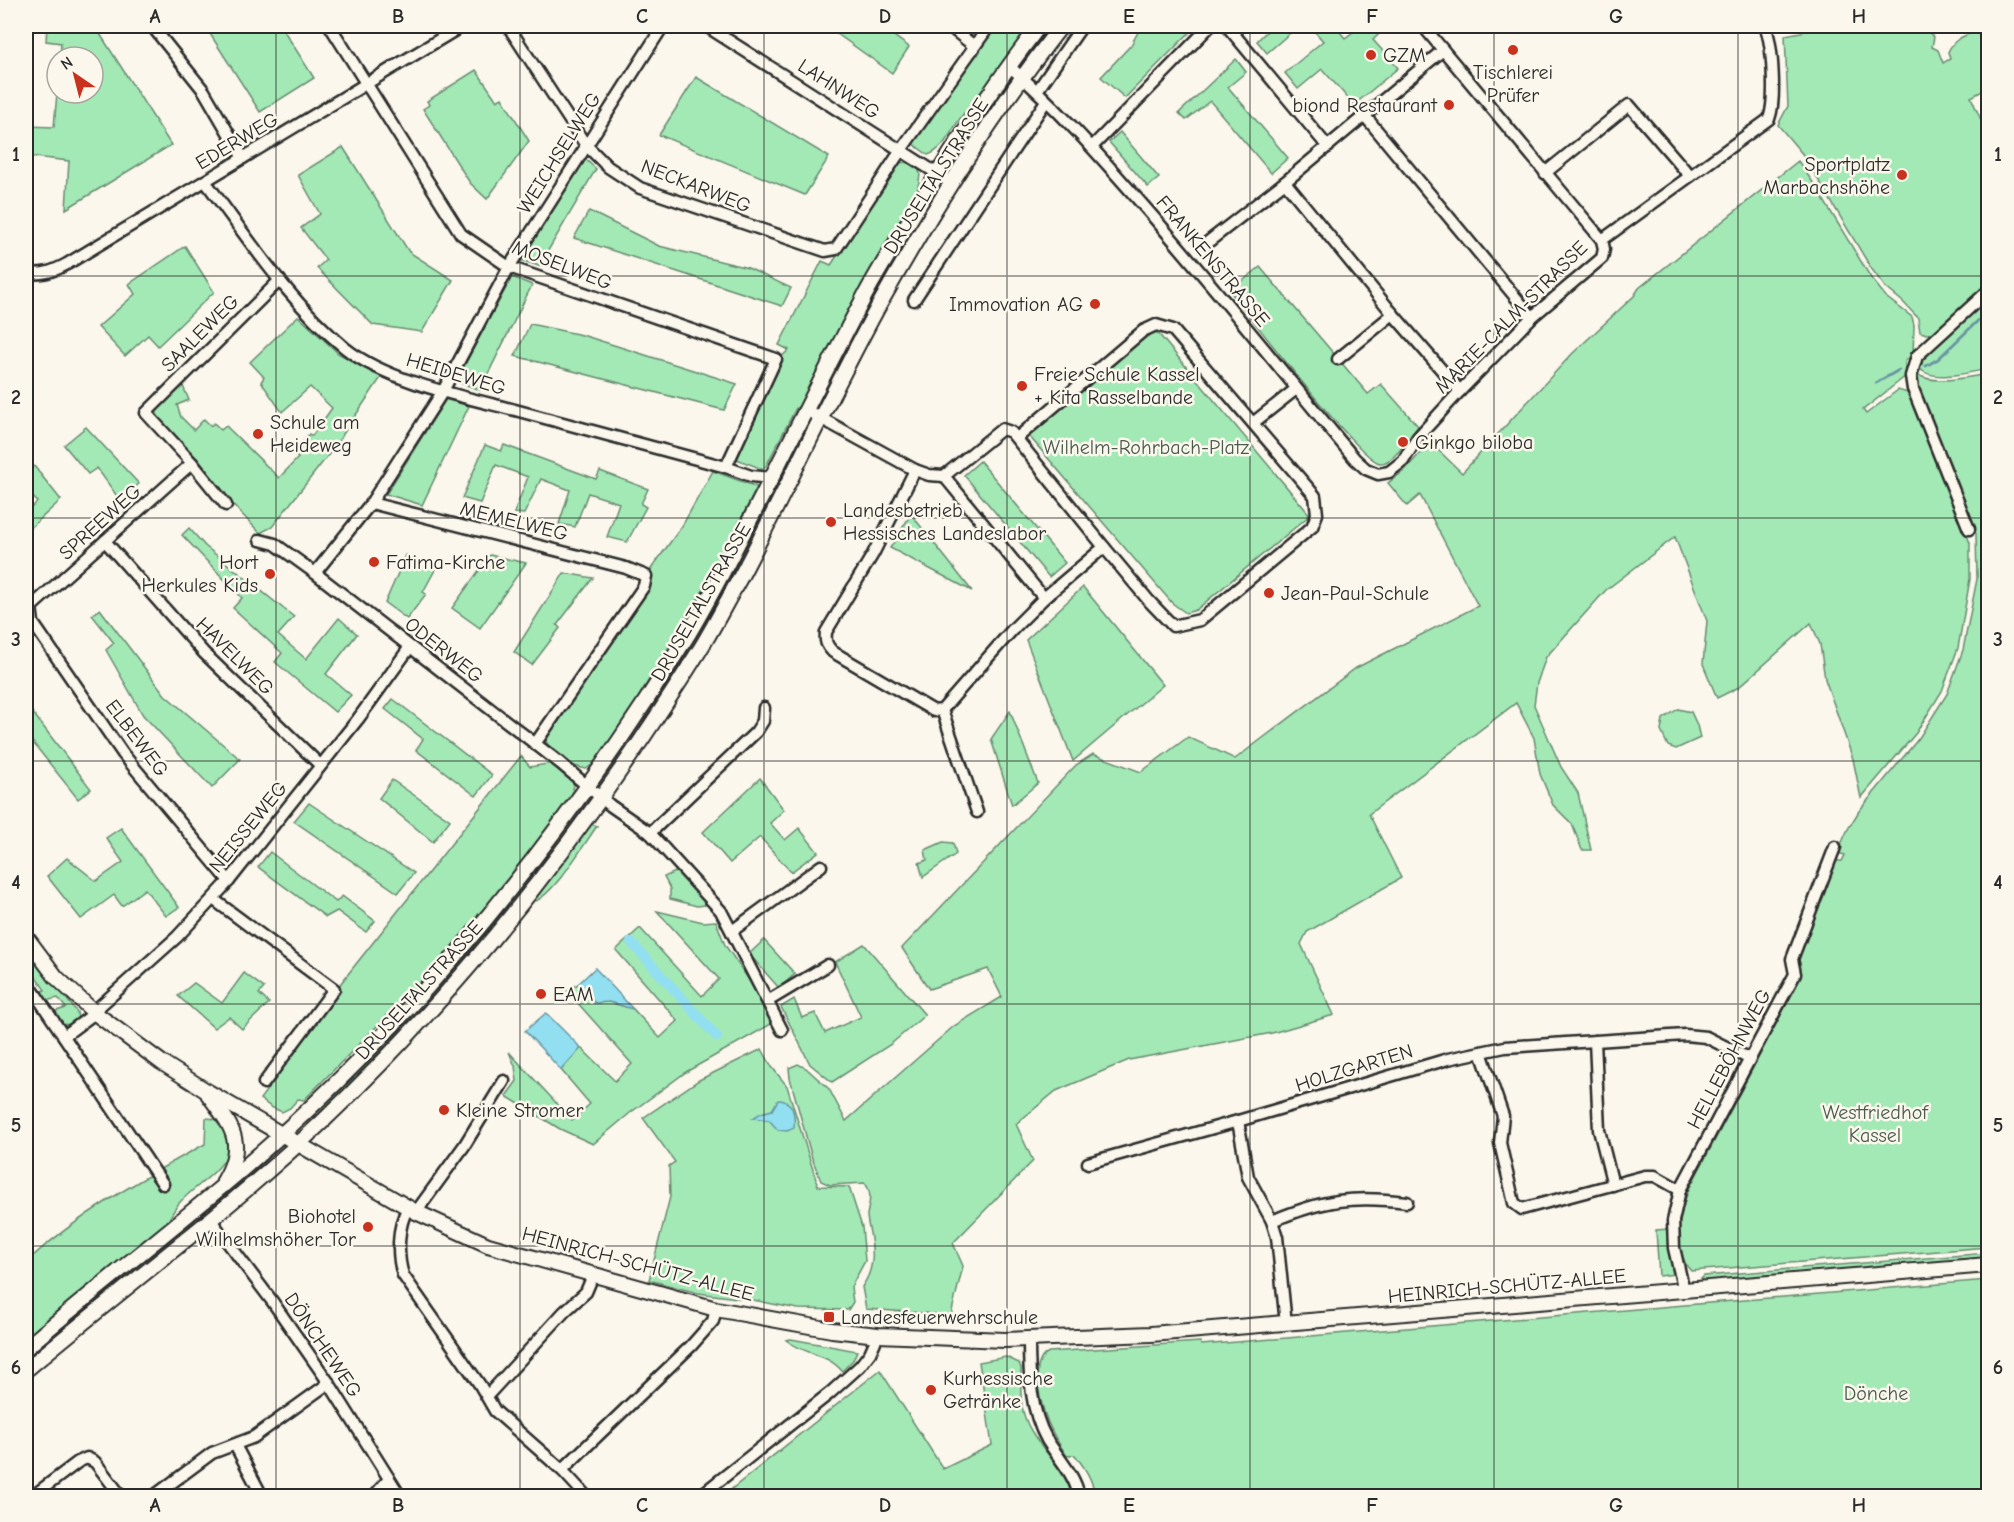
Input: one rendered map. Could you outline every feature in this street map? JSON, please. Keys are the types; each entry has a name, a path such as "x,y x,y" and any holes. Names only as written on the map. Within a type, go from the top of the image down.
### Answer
{"main road":[{"name":"DRUSELTALSTRASSE","path":"26,1348 219,1190 282,1134 383,1036 468,942 518,881 589,787 691,630 863,299 937,174 1009,66 1039,26"},
{"name":"DRUSELTALSTRASSE","path":"26,1370 210,1219 298,1143 385,1059 449,989 531,892 601,798 700,650 778,506 878,307 952,183 1061,26"},
{"path":"26,937 56,977 95,1013 161,1062 298,1143"},
{"path":"205,1090 231,1126 235,1136 236,1152 219,1190"},
{"name":"HEINRICH-SCHÜTZ-ALLEE","path":"298,1143 412,1210 488,1245 716,1309 832,1330 878,1335 1029,1340 1151,1334 1989,1265"}],"street":[{"path":"152,26 204,91 243,158"},
{"name":"MOSELWEG","path":"330,26 461,234 509,267 776,359 726,467"},
{"name":"EDERWEG","path":"26,273 39,275 52,272 462,26"},
{"name":"NECKARWEG","path":"508,26 585,144 608,167 640,188 825,251 836,249"},
{"name":"WEICHSELWEG","path":"315,573 371,503 443,391 509,267 585,144 663,26"},
{"name":"LAHNWEG","path":"706,26 952,183"},
{"path":"949,26 974,46"},
{"name":"DRUSELTALSTRASSE","path":"836,249 901,150 989,26"},
{"path":"1037,91 1082,26"},
{"path":"1092,147 1210,26"},
{"path":"1227,26 1328,147"},
{"path":"1423,26 1602,240"},
{"name":"MARIE-CALM-STRASSE","path":"1389,472 1403,461 1418,437 1532,317 1602,258 1604,249 1602,240 1768,119 1773,109 1769,34 1765,26"},
{"path":"1208,242 1328,147 1443,50"},
{"name":"FRANKENSTRASSE","path":"1009,66 1092,147 1183,251 1296,389 1366,469 1378,474 1389,472"},
{"path":"914,300 1046,101"},
{"path":"1545,173 1629,105 1690,176"},
{"path":"1365,116 1532,317"},
{"name":"HEIDEWEG","path":"204,181 280,280 310,315 359,358 378,368 443,391 726,467 751,476 772,478"},
{"path":"1285,182 1393,314 1460,391"},
{"name":"SAALEWEG","path":"192,463 146,413 280,280"},
{"path":"1969,529 1913,389 1911,376 1917,356 1989,291"},
{"path":"1338,359 1393,314"},
{"path":"806,410 915,470 929,475 944,476 1002,429 1011,432 1149,601 1173,626 1200,620 1312,527 1317,514 1315,496 1253,423 1173,330 1156,325 1143,331 1017,438"},
{"path":"1253,423 1296,389"},
{"path":"192,463 226,505"},
{"name":"SPREEWEG","path":"31,608 192,463"},
{"path":"915,470 873,554 826,632 825,641 833,652 934,711 942,710 1044,598 1104,547"},
{"path":"944,476 1044,598"},
{"name":"MEMELWEG","path":"371,503 626,568 646,576 644,586 535,744"},
{"name":"ODERWEG","path":"260,540 275,544 315,573 601,798 650,833 721,911 782,1030"},
{"name":"HAVELWEG","path":"105,541 204,653 320,765"},
{"name":"ELBEWEG","path":"31,608 33,623 123,754 229,881"},
{"name":"NEISSEWEG","path":"64,1036 95,1013 177,937 229,881 357,719 410,646"},
{"path":"650,833 756,732 764,721 764,708"},
{"path":"942,710 977,812"},
{"name":"HELLEBÖHNWEG","path":"1684,1291 1674,1248 1673,1221 1680,1190 1795,974 1792,959 1835,847"},
{"path":"732,931 821,866"},
{"path":"213,899 334,989 264,1083"},
{"path":"768,1001 828,965"},
{"path":"26,980 163,1184"},
{"name":"HOLZGARTEN","path":"1088,1163 1448,1059 1505,1047 1685,1035 1706,1037 1750,1059"},
{"path":"1595,1041 1599,1130 1613,1185"},
{"path":"1481,1052 1503,1116 1500,1143 1514,1203 1522,1209 1645,1176 1655,1176 1680,1190"},
{"path":"504,1081 464,1146 402,1219 400,1265 403,1275 495,1411 562,1470 586,1497"},
{"path":"1238,1121 1248,1177 1272,1221 1277,1237 1286,1324"},
{"path":"1098,1148 1101,1160"},
{"path":"1272,1221 1338,1200 1373,1198 1407,1202"},
{"name":"DÖNCHEWEG","path":"210,1219 272,1301 329,1383 400,1497"},
{"path":"487,1396 564,1312 586,1292 594,1274"},
{"path":"562,1470 691,1346 713,1321 716,1309"},
{"path":"700,1497 830,1393 860,1366 870,1353 878,1335"},
{"path":"1029,1340 1030,1380 1035,1410 1047,1439 1077,1486 1079,1497"},
{"path":"154,1497 212,1453 254,1437 329,1383"},
{"path":"235,1445 262,1497"},
{"path":"33,1497 78,1462 87,1458 95,1462 121,1497"},
{"path":"374,1497 389,1479"}],"green space":[{"path":"47,26 95,26 171,145 66,209 69,161 26,156 26,126 54,127 56,105 105,105 105,45 61,45 61,43 46,41"},
{"path":"205,26 281,26 314,78 260,112"},
{"path":"826,26 880,26 909,47 892,73"},
{"path":"992,26 1032,26 976,103 963,115 948,138 936,151 928,155 912,143 973,52 978,55 984,43 980,40"},
{"path":"1131,26 1196,26 1125,98 1101,77 1131,45 1138,32"},
{"path":"1272,26 1298,26 1267,53 1257,41"},
{"path":"1310,26 1335,26 1345,38 1361,26 1386,27 1373,40 1398,68 1354,105 1322,69 1298,89 1285,73 1323,41"},
{"name":"Sportplatz Marbachshöhe","path":"1831,26 1921,26 1934,37 1932,47 1938,50 1943,63 1950,59 1948,52 1955,41 1975,32 1979,35 1986,31 1983,26 1988,26 1988,88 1971,97 1988,136 1988,288 1939,332 1927,334 1920,332 1918,318 1885,287 1871,268 1804,156 1778,125 1788,106 1785,35"},
{"path":"1236,59 1246,72 1228,87 1288,158 1271,173 1210,101 1186,120 1179,113"},
{"path":"476,70 497,101 502,98 529,141 487,199 470,183 423,109 429,105 427,101"},
{"path":"696,77 829,157 805,195 659,135"},
{"path":"1120,132 1159,178 1148,187 1109,142"},
{"path":"343,147 409,252 453,280 422,332 373,325 317,268 326,260 301,228 320,214 298,175"},
{"path":"583,157 596,169 539,266 521,260"},
{"path":"1798,161 1871,278 1887,298 1912,317 1913,355 1905,361 1906,376 1863,410 1866,414 1898,390 1911,394 1970,543 1970,579 1958,648 1942,691 1916,733 1861,798 1853,759 1825,679 1820,644 1811,623 1739,687 1717,698 1703,664 1707,621 1675,537 1606,590 1546,657 1537,683 1534,705 1561,767 1578,793 1591,850 1582,850 1572,824 1553,805 1540,774 1534,738 1516,703 1369,814 1401,878 1307,932 1301,944 1334,1015 1272,1033 1129,1060 1056,1091 1016,1124 1033,1161 953,1243 963,1266 951,1315 866,1309 862,1287 871,1268 872,1255 867,1217 869,1191 865,1183 830,1185 821,1181 812,1158 789,1068 798,1064 806,1068 829,1089 846,1121 954,1026 1002,997 988,969 929,989 902,948 1076,765 1093,754 1141,772 1188,737 1235,759 1356,668 1478,606 1420,495 1407,506 1388,483 1404,471 1425,448 1436,448 1462,473 1572,354 1634,296 1639,288"},
{"path":"908,162 919,170 917,194 885,246 766,466 762,469 737,459 781,357 789,350 779,345 822,261 831,265 898,163"},
{"path":"589,211 659,246 748,268 791,288 782,306 574,238"},
{"path":"905,241 900,256 849,349 851,335"},
{"path":"185,246 214,292 158,346 148,335 125,356 98,327 135,294 129,284"},
{"path":"1260,267 1368,394 1381,384 1418,426 1401,449 1390,459 1380,463 1351,439 1230,291"},
{"path":"512,277 532,285 480,390 456,381"},
{"path":"1988,295 1988,369 1940,376 1923,371 1918,366 1921,358"},
{"name":"Schule am Heideweg","path":"298,316 339,354 382,376 333,449 272,527 260,533 236,508 198,459 158,418 156,410 182,384 189,400 177,405 181,417 194,430 204,419 211,426 214,423 221,430 226,426 279,478 298,458 294,454 309,434 312,436 332,408 310,387 282,412 261,382 264,377 250,362"},
{"path":"530,324 582,335 737,384 724,410 515,356"},
{"name":"Wilhelm-Rohrbach-Platz","path":"1157,332 1310,515 1196,610 1186,613 1172,603 1029,436 1145,336"},
{"name":"Westfriedhof Kassel","path":"1916,374 1924,378 1942,380 1988,374 1988,1247 1691,1271 1681,1253 1679,1242 1682,1209 1689,1189 1801,977 1799,958 1835,861 1842,861 1845,855 1837,853 1848,829 1859,811 1919,738 1947,694 1963,650 1977,579 1976,534 1918,395"},
{"path":"446,399 469,406 422,505 386,494"},
{"path":"86,427 139,484 119,499 97,468 88,474 64,445"},
{"path":"800,437 803,439 747,547 644,723 646,714"},
{"path":"485,445 501,451 504,445 596,479 600,471 648,489 641,504 646,507 627,542 607,537 619,503 588,493 575,527 559,524 570,490 541,479 524,514 514,513 528,477 496,465 480,503 462,498"},
{"path":"980,461 1065,563 1049,577 964,475"},
{"path":"34,466 61,500 26,532 26,513 37,502 26,488 26,473"},
{"path":"713,471 757,487 712,576 621,726 595,763 586,769 574,766 546,741 553,727 643,595 652,577 651,569 682,526"},
{"path":"911,514 972,591 890,548"},
{"path":"189,528 205,546 294,617 278,635 306,659 339,618 357,634 326,674 351,695 335,712 275,662 282,653 233,608 242,598 182,535"},
{"path":"406,555 436,568 423,592 426,594 407,619 385,603"},
{"path":"490,555 526,563 480,628 452,608"},
{"path":"564,573 593,578 557,625 560,628 532,665 514,652"},
{"path":"1083,587 1163,685 1073,761 1026,640"},
{"path":"100,609 165,695 240,759 212,788 143,715 106,650 114,643 92,615"},
{"path":"393,699 492,775 476,796 416,750 423,739 385,709"},
{"path":"26,704 91,789 78,799 26,734"},
{"path":"1678,709 1691,712 1700,738 1676,749 1668,746 1661,731 1663,719"},
{"path":"1010,711 1038,783 1012,805 991,739"},
{"path":"521,756 530,767 553,763 568,774 574,785 571,800 445,957 304,1100 298,1099 290,1108 282,1112 260,1099 333,1001 341,983"},
{"path":"760,778 784,810 770,823 785,840 799,828 818,852 791,872 760,837 730,863 703,832"},
{"path":"392,780 450,820 433,842 379,798"},
{"path":"309,803 414,873 398,893 294,821"},
{"path":"591,824 597,826 569,867 552,888 536,901 534,899"},
{"path":"121,828 179,907 166,916 145,889 122,906 114,895 81,919 47,876 67,858 96,881 123,862 106,838"},
{"path":"943,842 953,843 956,854 923,877 919,863 927,860 925,850"},
{"path":"270,852 336,902 342,896 375,921 366,932 337,911 326,917 258,867"},
{"path":"547,854 543,866 462,963 405,1026 317,1116 315,1113 435,987"},
{"path":"680,870 704,897 705,905 697,906 670,899 670,889 664,877"},
{"path":"657,911 703,922 716,921 725,945 749,980 773,1023 686,1072 630,1113 593,1144 560,1129 506,1096 517,1081 515,1066 509,1052 572,1120 590,1104 561,1070 581,1048 615,1081 632,1064 567,991 578,984 595,1003 609,1002 633,1009 660,1038 678,1021 616,950 640,928 702,996 719,979"},
{"path":"764,940 795,974 779,988 749,954"},
{"path":"864,944 925,1015 891,1044 832,1082 810,1064 781,1007 794,999 802,1018 815,1013 825,1033 861,1017 835,962"},
{"path":"26,948 77,1012 78,1019 71,1025 61,1024 53,1012 66,1008 58,998 45,1001 39,992 45,990 37,978 29,979 26,973 33,971 26,961"},
{"path":"244,973 264,988 259,994 269,1003 242,1029 229,1017 214,1028 178,996 194,983 222,1003"},
{"path":"762,1049 787,1086 818,1186 849,1187 862,1227 865,1261 851,1287 853,1302 848,1310 798,1309 698,1293 649,1280 670,1197 669,1166 675,1162 643,1118 699,1080"},
{"path":"206,1118 216,1119 225,1133 228,1145 226,1155 220,1165 179,1203 166,1225 26,1339 26,1262 90,1213 205,1144"},
{"path":"263,1157 266,1160 159,1254 26,1360 26,1354"},
{"path":"1669,1229 1675,1274 1659,1276 1656,1230"},
{"path":"1988,1253 1988,1259 1765,1278 1703,1281 1701,1279 1704,1276"},
{"name":"Dönche","path":"1988,1280 1988,1496 1095,1496 1090,1479 1082,1465 1075,1455 1067,1456 1048,1423 1038,1389 1038,1366 1049,1352 1200,1342 1201,1345"},
{"path":"786,1340 857,1351 853,1360 842,1371 823,1357 801,1349"},
{"path":"1006,1357 1019,1363 1021,1368 1021,1401 1025,1419 1062,1473 1072,1496 723,1496 880,1370 943,1469 992,1445 979,1362"}],"water":[{"path":"595,968 633,1009 609,1002 595,1003 578,984"},
{"path":"546,1013 581,1048 561,1070 525,1031"},
{"path":"778,1100 787,1103 792,1109 794,1128 787,1131 778,1130 769,1120 753,1118 772,1110"}],"waterway":[{"path":"1926,366 1938,359 1988,311"},
{"path":"1876,383 1899,370"},
{"path":"631,942 717,1037"}],"place":[{"name":"Tischlerei Prüfer","path":"1513,50"},
{"name":"GZM","path":"1371,55"},
{"name":"biond Restaurant","path":"1449,105"},
{"name":"Sportplatz Marbachshöhe","path":"1902,175"},
{"name":"Immovation AG","path":"1095,304"},
{"name":"Freie Schule Kassel + Kita Rasselbande","path":"1022,386"},
{"name":"Schule am Heideweg","path":"258,434"},
{"name":"Ginkgo biloba","path":"1403,442"},
{"name":"Landesbetrieb Hessisches Landeslabor","path":"831,522"},
{"name":"Fatima-Kirche","path":"374,562"},
{"name":"Hort Herkules Kids","path":"270,574"},
{"name":"Jean-Paul-Schule","path":"1269,593"},
{"name":"EAM","path":"541,994"},
{"name":"Kleine Stromer","path":"444,1110"},
{"name":"Biohotel Wilhelmshöher Tor","path":"368,1227"},
{"name":"Landesfeuerwehrschule","path":"829,1317"},
{"name":"Kurhessische Getränke","path":"931,1390"}]}
